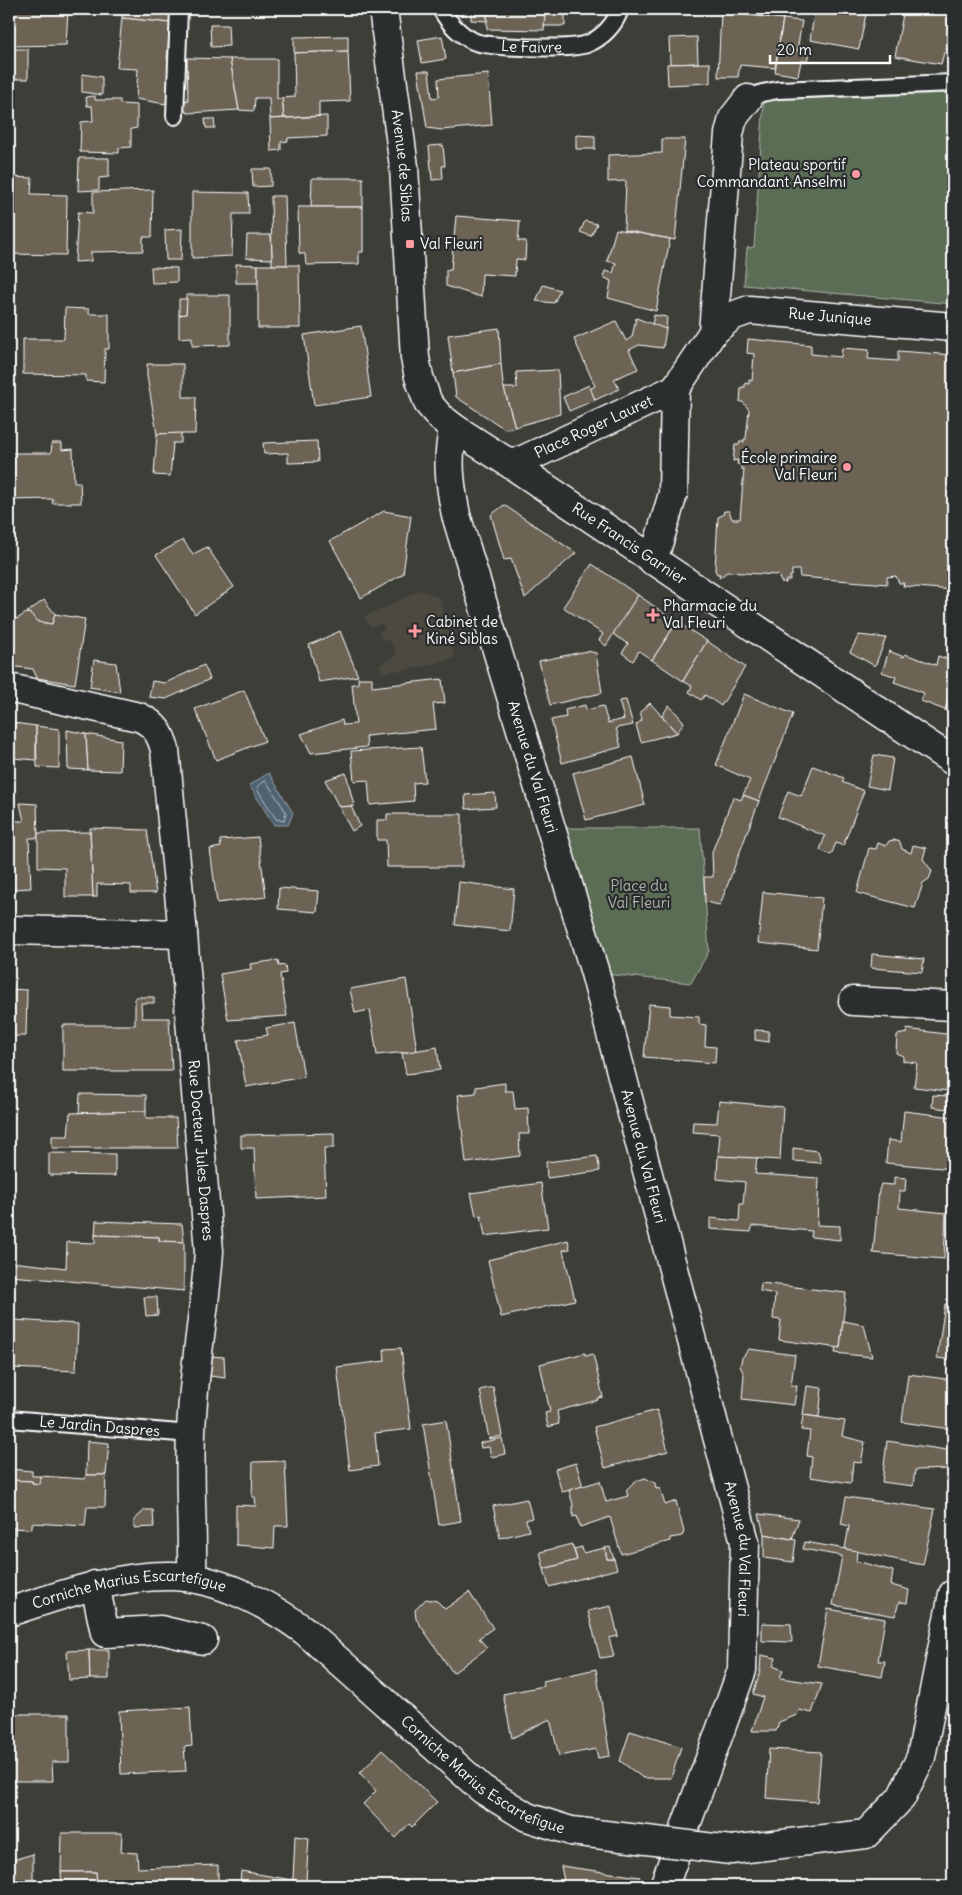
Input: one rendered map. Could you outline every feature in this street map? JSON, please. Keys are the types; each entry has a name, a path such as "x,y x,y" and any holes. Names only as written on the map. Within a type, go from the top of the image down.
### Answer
{"street":[{"name":"Avenue de Siblas","path":"383,9 406,187 415,358 428,403 454,428"},
{"path":"675,389 714,332 729,134 733,118 748,99"},
{"name":"Rue Junique","path":"714,332 732,316 749,310 953,327"},
{"name":"Place Roger Lauret","path":"512,465 675,389 673,494 654,561"},
{"name":"Rue Francis Garnier","path":"454,428 953,761"},
{"name":"Avenue du Val Fleuri","path":"454,428 449,448 449,464 456,515 595,973 745,1542 742,1670 664,1886"},
{"name":"Rue Docteur Jules Daspres","path":"9,688 128,714 153,724 161,735 165,750 183,934 208,1251 205,1299 195,1361 190,1434 192,1578"},
{"path":"9,930 183,934"},
{"path":"853,1001 953,1006"},
{"name":"Corniche Marius Escartefigue","path":"9,1612 95,1585 157,1577 192,1578 234,1592 284,1615 305,1630 482,1789 527,1817 571,1831 731,1850 866,1834 901,1798 921,1757 953,1594"},
{"path":"95,1585 104,1632 161,1630 202,1640"}],"lane":[{"path":"175,116 179,9"},
{"name":"Le Faivre","path":"441,9 453,26 473,41 499,45 554,46 585,44 596,39 613,23 620,9"},
{"path":"748,99 762,92 778,90 953,83"},
{"name":"Le Jardin Daspres","path":"9,1419 190,1434"}],"shaded area":[{"name":"Cabinet de Kiné Siblas","path":"420,590 440,598 455,658 422,667 383,673 379,665 397,655 389,639 383,641 379,632 385,630 382,623 370,627 365,617"}],"green space":[{"name":"Plateau sportif Commandant Anselmi","path":"953,93 953,304 744,285 747,248 754,247 764,100"},
{"name":"Place du Val Fleuri","path":"550,828 700,828 709,951 691,983 595,973"}],"water":[{"path":"269,773 293,813 288,825 274,825 249,785"}],"building":[{"path":"9,9 68,9 66,45 9,46"},
{"path":"122,9 171,9 170,23 122,18"},
{"path":"471,9 566,9 565,14 545,14 544,30 487,29 487,12 471,11"},
{"path":"737,9 785,9 783,19 737,13"},
{"path":"815,9 867,9 859,49 810,40"},
{"path":"904,9 953,9 953,51 945,49 941,64 895,56"},
{"path":"471,11 487,12 487,21 471,20"},
{"path":"721,12 783,19 775,68 740,65 738,77 718,77"},
{"path":"545,14 565,14 565,26 544,26"},
{"path":"122,18 170,23 167,59 170,59 166,104 136,99 138,69 117,68"},
{"path":"783,19 802,21 797,51 809,53 807,61 801,61 798,76 775,72"},
{"path":"210,25 228,25 229,46 211,47"},
{"path":"348,36 348,51 294,53 294,37"},
{"path":"442,36 446,59 422,63 418,40"},
{"path":"697,37 698,63 670,64 669,38"},
{"path":"9,49 28,49 28,79 9,79"},
{"path":"348,51 350,101 319,102 319,116 284,118 282,98 295,97 294,53"},
{"path":"187,58 230,59 239,110 188,113 184,110 185,100 188,101"},
{"path":"230,59 277,59 277,99 282,98 284,118 270,119 269,98 255,98 254,111 239,110"},
{"path":"710,63 710,83 668,85 667,64"},
{"path":"418,71 429,71 432,98 439,97 438,79 488,74 492,125 442,130 427,128"},
{"path":"82,74 102,77 102,95 82,92"},
{"path":"95,96 95,100 120,100 120,104 137,105 137,128 131,129 131,147 119,148 119,153 80,152 81,122 93,121 92,106 87,106 86,97"},
{"path":"327,116 327,136 288,138 288,141 281,142 281,150 271,151 270,119"},
{"path":"205,119 214,119 215,128 206,128"},
{"path":"576,135 595,136 595,149 576,149"},
{"path":"662,139 685,139 675,240 624,230 626,181 608,182 608,155 662,153"},
{"path":"443,145 445,166 442,166 443,179 432,180 429,146"},
{"path":"79,158 109,158 109,177 99,178 99,190 78,191"},
{"path":"252,169 271,169 271,186 253,187"},
{"path":"9,177 32,178 31,194 67,195 66,255 9,254"},
{"path":"312,178 363,178 363,207 311,207"},
{"path":"153,190 152,237 143,237 143,251 91,252 91,261 75,262 78,212 93,213 93,192"},
{"path":"192,192 248,193 249,214 233,214 232,256 192,258"},
{"path":"271,196 285,196 287,265 272,265"},
{"path":"298,207 363,207 363,252 359,252 359,264 306,265 305,254 299,253"},
{"path":"456,216 520,221 518,241 526,241 525,260 516,259 515,276 482,274 481,297 446,286 446,270 451,270"},
{"path":"585,221 597,224 591,236 580,232"},
{"path":"182,229 181,260 166,260 165,230"},
{"path":"616,229 670,239 656,311 608,298 611,281 603,277 605,271 613,273 616,263 607,261"},
{"path":"247,235 271,235 272,259 246,258"},
{"path":"236,264 258,265 258,283 236,283"},
{"path":"258,265 299,265 300,328 258,328"},
{"path":"151,267 177,268 177,282 152,283"},
{"path":"543,285 560,290 554,303 536,301"},
{"path":"186,295 230,295 230,345 192,346 192,337 179,338 179,315 186,314"},
{"path":"179,299 187,299 186,314 179,315"},
{"path":"65,308 89,309 89,314 109,314 109,349 105,349 104,382 86,381 86,375 23,374 23,339 64,339"},
{"path":"654,315 667,317 666,329 652,325"},
{"path":"636,318 666,329 663,348 639,345 629,350 638,369 614,379 619,389 595,400 590,389 595,386 574,339 616,321 626,341 632,337"},
{"path":"361,326 371,397 314,405 304,335"},
{"path":"499,328 501,364 453,373 448,335"},
{"name":"École primaire Val Fleuri","path":"748,339 811,345 811,354 841,357 842,348 869,350 868,359 898,361 898,351 953,355 953,590 903,586 904,583 899,583 896,576 887,577 887,584 800,577 799,570 792,570 792,576 790,576 790,580 786,580 786,583 781,582 778,575 727,572 719,578 720,574 717,574 715,570 718,517 723,515 724,511 729,511 732,519 740,519 744,469 741,469 741,465 737,464 738,460 733,461 735,445 739,445 740,441 744,442 744,439 746,439 749,410 743,402 740,402 741,387 745,387 745,383 749,384 749,380 752,381 754,354 747,353"},
{"path":"147,364 183,364 183,397 196,397 195,434 157,434 147,376"},
{"path":"501,364 503,384 515,427 505,429 456,397 453,373"},
{"path":"558,370 560,414 515,427 504,388 517,388 516,372"},
{"path":"9,383 13,383 13,390 9,390"},
{"path":"589,385 595,400 569,411 563,397"},
{"path":"181,433 181,443 173,443 170,476 154,475 157,434"},
{"path":"317,441 318,462 288,463 288,453 264,454 263,443"},
{"path":"52,443 62,443 62,450 73,449 74,482 80,482 81,503 52,503 53,499 9,500 9,453 51,453"},
{"path":"504,505 576,553 525,598 511,559 504,560 491,515"},
{"path":"384,511 411,516 403,574 361,598 330,541"},
{"path":"183,540 193,554 207,547 234,587 195,614 156,555"},
{"path":"592,564 638,595 606,646 599,640 603,634 563,607"},
{"path":"638,595 677,622 652,660 639,651 633,661 622,653 628,644 613,634"},
{"path":"44,600 55,614 52,624 38,622 31,614 26,613"},
{"path":"9,611 17,619 26,613 31,614 38,622 52,624 55,614 85,619 75,684 37,678 33,669 9,666"},
{"path":"677,622 707,641 683,681 652,660"},
{"path":"340,631 358,676 319,682 309,645"},
{"path":"859,635 886,638 875,666 850,652"},
{"path":"707,641 745,667 721,706 705,695 701,700 689,692 692,686 683,681"},
{"path":"587,651 596,653 602,693 550,705 539,661"},
{"path":"889,651 904,657 905,654 936,665 938,656 953,661 953,686 945,710 921,701 924,693 894,682 896,677 882,672"},
{"path":"94,660 116,663 120,692 90,687"},
{"path":"204,665 210,679 166,699 149,697 152,681 165,683"},
{"path":"358,678 372,678 372,687 442,679 445,703 433,704 436,729 366,736 367,747 311,753 301,734 342,720 343,725 356,724 352,684 358,684"},
{"path":"953,686 953,714 945,710"},
{"path":"244,690 265,741 216,760 195,709"},
{"path":"744,694 793,714 759,801 743,795 750,780 716,765"},
{"path":"626,700 633,725 616,728 621,747 562,763 551,720 566,717 565,710 585,705 586,710 603,706 608,723 624,719 619,701"},
{"path":"650,703 677,733 641,742 636,725 642,720 640,712"},
{"path":"669,705 684,722 677,733 662,716"},
{"path":"14,723 36,726 36,760 13,758"},
{"path":"36,726 59,729 59,768 37,767"},
{"path":"67,730 86,734 88,770 68,769"},
{"path":"86,734 121,740 120,771 88,770"},
{"path":"421,747 425,782 413,783 414,801 370,805 368,780 354,781 351,751"},
{"path":"874,755 893,758 888,790 867,786"},
{"path":"633,757 645,805 586,820 573,773"},
{"path":"813,766 844,778 842,782 864,791 843,846 836,843 831,855 820,850 825,836 778,817 788,791 801,796"},
{"path":"346,773 354,806 339,807 325,780"},
{"path":"495,793 496,807 466,809 465,795"},
{"path":"743,795 759,801 720,905 705,902 704,877 713,877 712,852 733,797 741,800"},
{"path":"20,803 37,804 38,838 29,838 31,888 14,889 14,897 9,897 9,821 24,821"},
{"path":"351,806 360,826 352,831 339,807"},
{"path":"387,814 462,814 462,867 387,867 386,840 377,840 377,820 387,820"},
{"path":"90,828 147,830 156,893 131,893 131,885 97,884 97,897 93,897"},
{"path":"90,832 93,897 65,897 65,868 38,867 38,833"},
{"path":"258,837 266,897 217,903 210,849 221,847 220,840"},
{"path":"889,841 900,842 902,849 911,853 913,845 926,848 923,859 932,871 929,879 923,883 915,908 857,893 869,848 876,849 878,843 886,846"},
{"path":"459,882 514,889 510,931 455,925"},
{"path":"279,888 319,891 317,912 278,909"},
{"path":"763,892 822,898 817,949 758,943"},
{"path":"872,954 924,959 922,972 871,968"},
{"path":"278,960 279,966 285,965 286,973 280,974 287,1016 228,1020 220,974 251,969 250,964"},
{"path":"406,979 417,1051 377,1055 370,1010 355,1013 350,989"},
{"path":"9,989 27,990 26,1036 9,1036"},
{"path":"135,997 154,997 154,1003 141,1003 142,1018 169,1018 172,1071 63,1071 63,1025 135,1025"},
{"path":"649,1004 670,1006 670,1015 699,1017 699,1024 706,1025 705,1046 716,1047 715,1063 644,1057"},
{"path":"295,1023 304,1077 246,1087 238,1040 268,1035 266,1028"},
{"path":"907,1029 953,1035 948,1091 914,1087 917,1063 903,1061 903,1056 896,1053 897,1035 907,1033"},
{"path":"755,1030 769,1031 769,1042 755,1040"},
{"path":"437,1047 440,1070 406,1074 402,1053"},
{"path":"950,1075 953,1075 953,1097 948,1096"},
{"path":"505,1083 505,1091 513,1091 515,1109 528,1108 529,1134 519,1134 520,1156 466,1163 458,1095 476,1093 476,1087"},
{"path":"80,1094 146,1095 146,1111 79,1113"},
{"path":"933,1095 948,1096 947,1109 932,1107"},
{"path":"719,1101 783,1107 780,1160 718,1156 720,1134 692,1132 693,1122 717,1123"},
{"path":"146,1111 146,1118 176,1118 178,1148 52,1148 52,1136 68,1136 70,1113"},
{"path":"904,1111 953,1117 953,1169 886,1163 888,1140 901,1142"},
{"path":"334,1133 334,1148 324,1148 326,1196 256,1199 254,1148 241,1148 241,1135"},
{"path":"793,1148 818,1151 821,1163 793,1161"},
{"path":"49,1153 115,1154 115,1176 49,1175"},
{"path":"597,1156 600,1171 547,1178 546,1162"},
{"path":"718,1156 757,1158 755,1174 819,1178 817,1225 840,1226 840,1240 811,1237 812,1231 752,1226 751,1232 710,1229 710,1218 739,1221 740,1204 743,1204 745,1182 717,1179"},
{"path":"894,1177 906,1178 905,1191 900,1191 899,1208 946,1213 944,1259 873,1253 879,1190 881,1184 894,1185"},
{"path":"541,1183 548,1228 485,1236 481,1215 476,1216 471,1193"},
{"path":"96,1221 182,1224 184,1242 159,1241 159,1237 95,1235"},
{"path":"95,1235 159,1237 159,1241 184,1242 184,1291 10,1276 11,1262 66,1268 67,1242 95,1243"},
{"path":"568,1240 570,1249 563,1250 575,1300 501,1317 488,1260"},
{"path":"761,1283 846,1293 840,1348 779,1340 781,1320 773,1319 775,1294 760,1291"},
{"path":"144,1297 157,1297 158,1315 146,1316"},
{"path":"945,1304 953,1305 953,1360 937,1358"},
{"path":"14,1320 78,1324 76,1371 11,1368"},
{"path":"843,1321 864,1325 872,1357 835,1353 836,1347 840,1348"},
{"path":"401,1348 411,1429 375,1433 378,1466 350,1470 337,1367 385,1361 384,1349"},
{"path":"749,1349 795,1355 791,1386 797,1386 794,1405 742,1399 744,1374 740,1366 742,1358"},
{"path":"585,1353 586,1356 593,1354 603,1397 557,1411 559,1424 548,1427 545,1413 550,1412 540,1364"},
{"path":"209,1356 224,1357 225,1378 210,1376"},
{"path":"908,1374 953,1380 950,1429 902,1422"},
{"path":"807,1386 822,1388 819,1417 803,1415"},
{"path":"493,1387 502,1436 489,1439 480,1390"},
{"path":"657,1410 668,1451 605,1468 594,1427"},
{"path":"803,1415 845,1421 842,1436 865,1442 861,1463 853,1462 851,1483 810,1477 812,1457 807,1456 810,1431 801,1430"},
{"path":"446,1420 461,1521 439,1525 423,1424"},
{"path":"502,1438 505,1454 491,1457 489,1447 481,1448 480,1443"},
{"path":"87,1441 109,1443 106,1475 86,1475"},
{"path":"887,1441 953,1451 953,1469 915,1470 913,1486 882,1482"},
{"path":"285,1461 288,1526 275,1526 274,1548 236,1545 236,1505 256,1506 255,1497 252,1497 253,1462"},
{"path":"576,1463 583,1487 562,1492 555,1469"},
{"path":"9,1469 32,1471 32,1476 40,1476 40,1484 32,1483 32,1481 9,1480"},
{"path":"86,1475 106,1475 105,1507 87,1507 85,1526 32,1523 32,1529 9,1528 9,1480 32,1481 32,1483 40,1484 40,1476 85,1479"},
{"path":"645,1478 655,1483 656,1489 660,1488 665,1505 676,1501 684,1532 682,1536 621,1554 610,1517 580,1527 577,1516 573,1517 573,1505 569,1490 600,1481 606,1502 628,1496 626,1490 634,1482"},
{"path":"846,1497 935,1509 923,1565 845,1549 849,1526 841,1524"},
{"path":"527,1499 532,1518 526,1520 529,1531 500,1538 493,1506"},
{"path":"145,1510 153,1510 154,1527 134,1528 134,1520"},
{"path":"759,1514 799,1519 792,1539 764,1534"},
{"path":"9,1528 14,1528 13,1538 9,1538"},
{"path":"764,1534 796,1540 793,1562 764,1558"},
{"path":"805,1542 857,1551 856,1561 893,1571 891,1585 909,1590 907,1603 899,1602 895,1616 833,1605 842,1556 803,1549"},
{"path":"572,1544 577,1560 544,1569 540,1552"},
{"path":"582,1547 583,1553 605,1548 607,1559 614,1559 617,1569 549,1587 544,1569 577,1560 574,1549"},
{"path":"610,1547 614,1559 607,1559 605,1548"},
{"path":"469,1592 493,1628 479,1638 487,1648 453,1673 416,1619 415,1610 426,1599 437,1601 445,1609"},
{"path":"611,1606 618,1636 609,1638 614,1656 600,1658 588,1611"},
{"path":"828,1609 885,1619 878,1661 885,1661 882,1677 818,1666"},
{"path":"762,1623 791,1624 792,1642 762,1641"},
{"path":"89,1650 90,1679 69,1680 67,1651"},
{"path":"89,1650 109,1650 109,1679 90,1679"},
{"path":"761,1655 776,1658 773,1666 783,1670 780,1678 822,1684 812,1713 799,1710 797,1715 779,1722 776,1731 752,1731 763,1697 753,1694 760,1671"},
{"path":"596,1669 610,1756 598,1758 596,1749 559,1756 550,1719 512,1738 503,1694 544,1686 543,1681"},
{"path":"190,1707 192,1746 184,1747 186,1771 121,1774 119,1711"},
{"path":"10,1714 69,1714 69,1762 52,1762 53,1781 10,1781"},
{"path":"630,1731 681,1747 671,1778 643,1778 620,1761"},
{"path":"769,1749 821,1752 817,1802 766,1798"},
{"path":"382,1750 437,1802 412,1827 409,1824 396,1838 363,1804 376,1791 360,1773"},
{"path":"62,1833 122,1833 121,1852 137,1853 138,1868 218,1865 218,1883 97,1884 96,1872 61,1872"},
{"path":"295,1836 309,1838 306,1881 293,1880"},
{"path":"33,1854 33,1886 9,1886 9,1861"},
{"path":"561,1866 640,1877 636,1886 598,1886 599,1882 565,1886"},
{"path":"241,1871 292,1880 292,1886 240,1886"},
{"path":"61,1872 96,1872 97,1884 62,1886"}],"place":[{"name":"Plateau sportif Commandant Anselmi","path":"856,174"},
{"name":"Val Fleuri","path":"410,244"},
{"name":"École primaire Val Fleuri","path":"847,467"},
{"name":"Pharmacie du Val Fleuri","path":"653,615"},
{"name":"Cabinet de Kiné Siblas","path":"415,631"}]}
